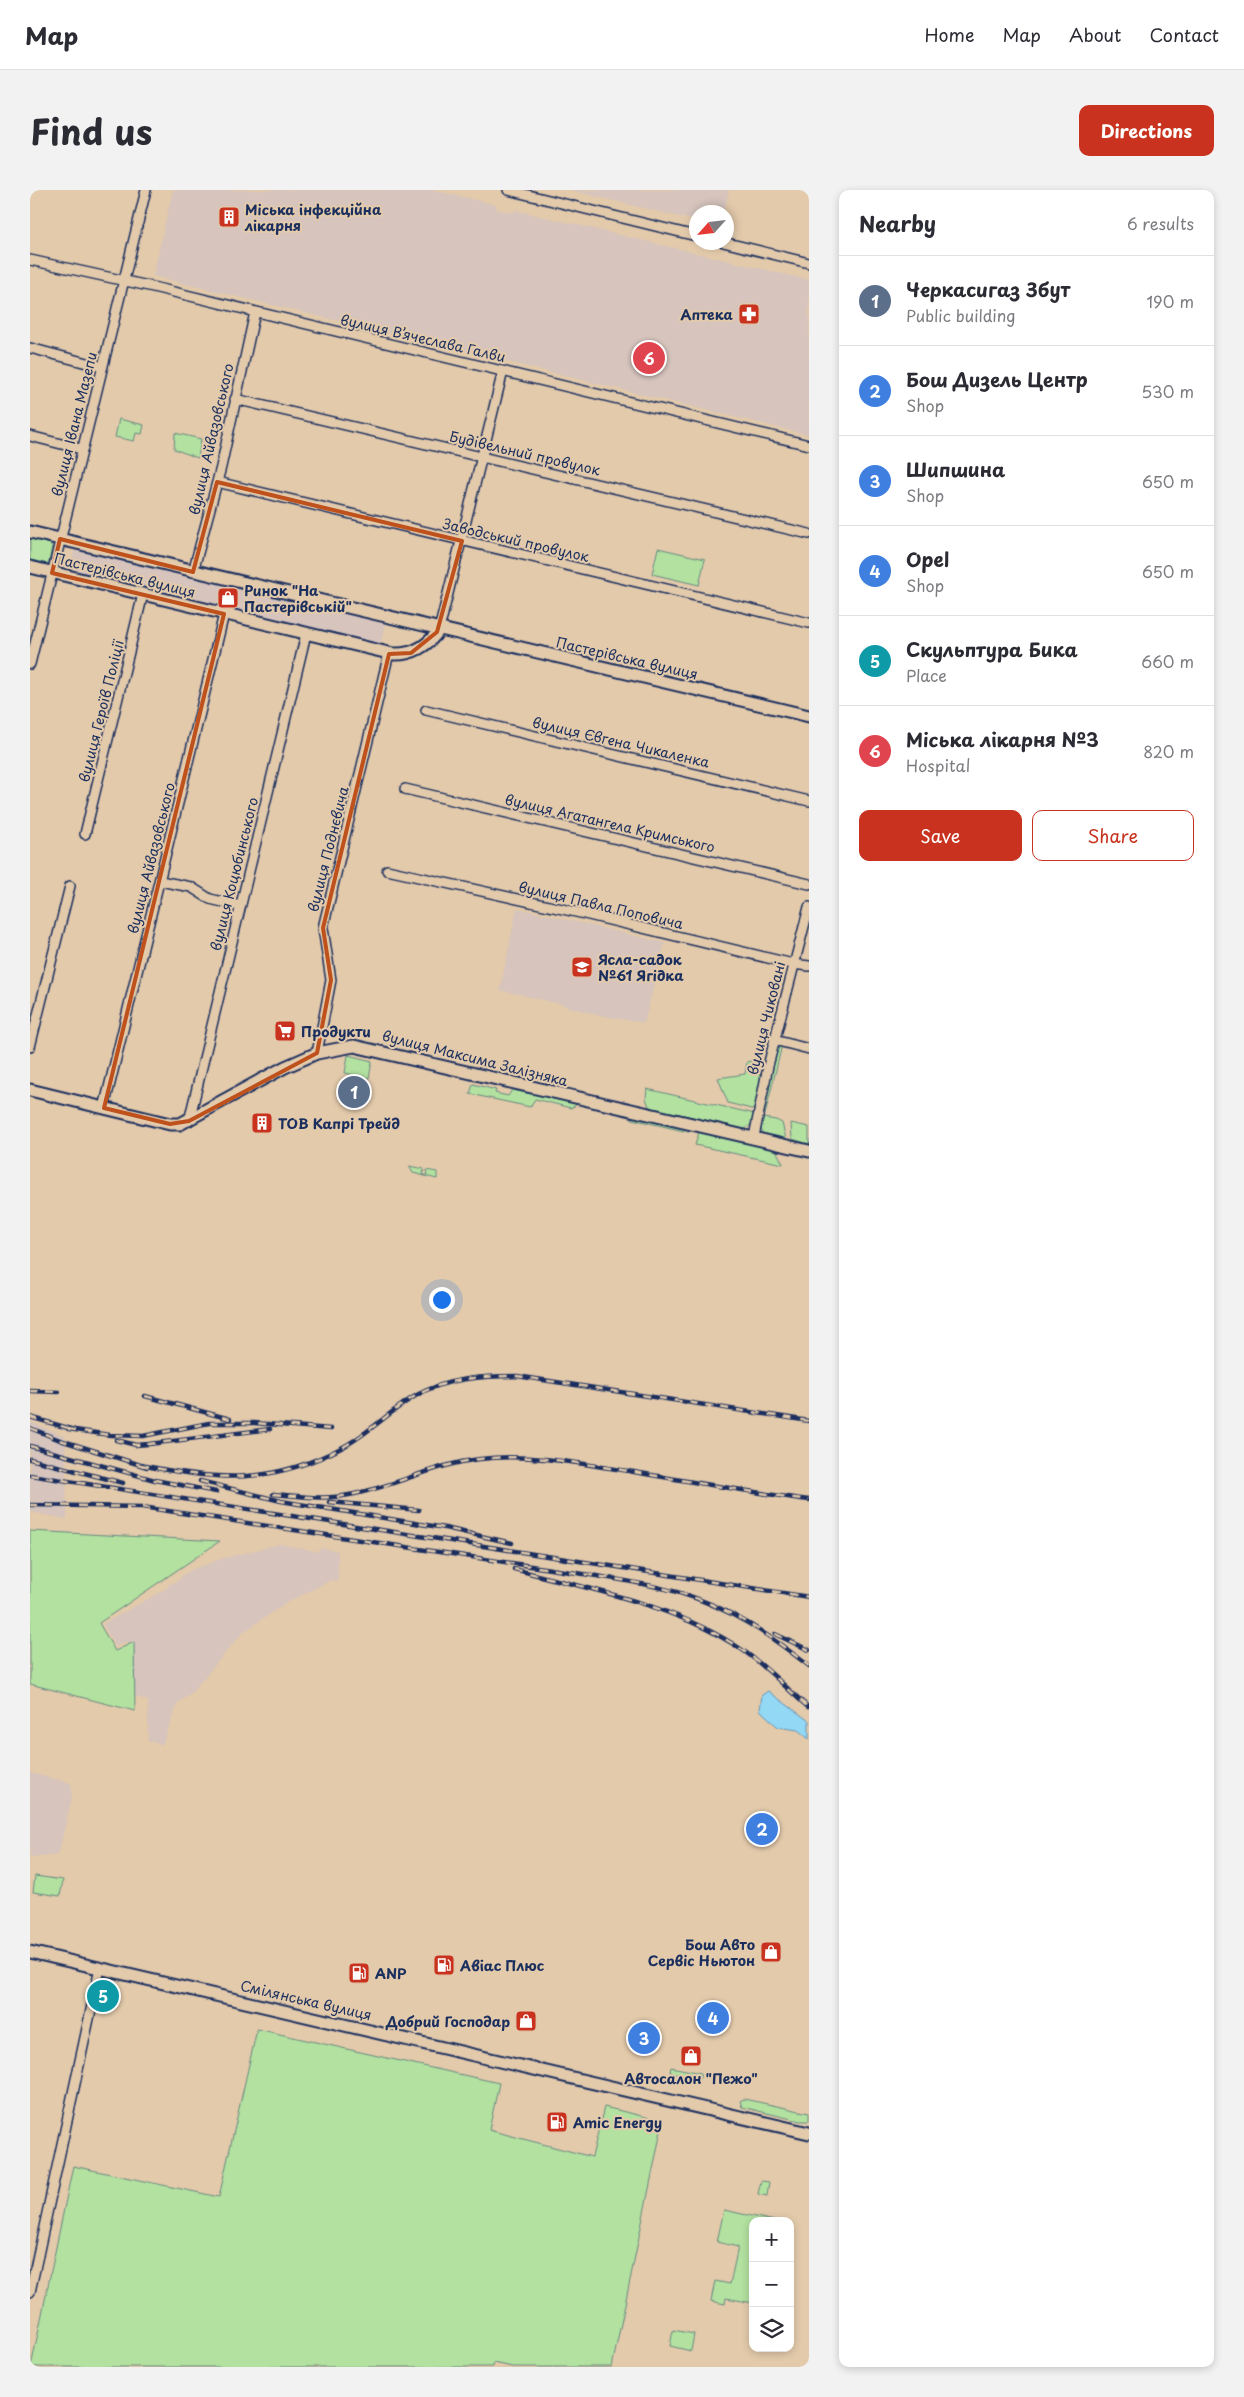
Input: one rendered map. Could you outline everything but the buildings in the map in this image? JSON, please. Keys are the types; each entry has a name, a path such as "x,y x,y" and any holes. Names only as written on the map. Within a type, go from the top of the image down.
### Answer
{"main road":[{"name":"Пастерівська вулиця","path":"30,532 809,716"},
{"name":"Пастерівська вулиця","path":"30,567 389,653 411,653 439,630"},
{"name":"вулиця Максима Залізняка","path":"30,1090 170,1124 189,1120 285,1067 317,1053 354,1046 809,1151"},
{"name":"Смілянська вулиця","path":"30,1952 809,2133"}],"street":[{"name":"вулиця Івана Мазепи","path":"30,664 81,449 146,190"},
{"path":"508,190 689,234"},
{"path":"734,245 809,263"},
{"name":"вулиця Вʼячеслава Галви","path":"30,260 123,282 153,287 809,445"},
{"name":"вулиця Айвазовського","path":"193,572 217,482 255,312"},
{"path":"30,348 102,367"},
{"path":"439,630 503,371"},
{"name":"Будівельний провулок","path":"235,399 809,534"},
{"path":"30,436 81,449"},
{"name":"Заводський провулок","path":"217,482 462,542 809,623"},
{"name":"вулиця Героїв Поліції","path":"85,834 143,594"},
{"name":"вулиця Айвазовського","path":"104,1108 224,614"},
{"name":"вулиця Коцюбинського","path":"189,1120 306,634"},
{"name":"вулиця Поднєвича","path":"317,1053 331,980 323,928 389,653"},
{"name":"вулиця Євгена Чикаленка","path":"426,710 809,801"},
{"name":"вулиця Агатангела Кримського","path":"405,789 809,884"},
{"name":"вулиця Павла Поповича","path":"387,870 576,912 793,964 809,966"},
{"path":"160,881 191,887 210,899 240,906"},
{"path":"30,1047 70,886"},
{"name":"вулиця Чиковані","path":"754,1137 774,1040 809,907"},
{"path":"774,1040 809,1049"},
{"path":"30,2292 100,1968"}],"highlighted area":[{"path":"217,482 462,541 437,632 411,653 389,654 323,928 331,980 317,1053 189,1121 170,1124 104,1108 224,614 52,573 60,539 193,572"}],"shaded area":[{"path":"173,190 433,190 497,205 496,209 514,213 515,210 809,280 809,435 153,276"},
{"path":"570,190 729,190 726,205 689,205 689,219"},
{"name":"Ринок \"На Пастерівській\"","path":"75,547 385,624 380,647 69,571"},
{"name":"Ясла-садок №61 Ягідка","path":"517,908 665,943 644,1023 604,1016 500,990"},
{"path":"30,1422 65,1436 67,1519 30,1512"},
{"path":"280,1544 319,1552 320,1548 338,1551 338,1581 331,1580 286,1603 243,1632 190,1694 178,1703 162,1745 156,1742 148,1742 148,1701 133,1695 126,1641 115,1647 103,1624 169,1587 168,1585 181,1579 180,1577 189,1571 221,1559"},
{"path":"30,1773 71,1783 72,1797 58,1855 30,1858"}],"green space":[{"path":"119,419 144,425 142,434 136,433 134,441 115,437"},
{"path":"175,433 201,439 198,458 174,449"},
{"path":"30,537 49,542 52,546 47,565 30,563"},
{"path":"658,548 705,559 699,585 652,574"},
{"path":"777,1045 782,1045 765,1115 761,1113"},
{"path":"348,1055 372,1061 369,1078 345,1073"},
{"path":"750,1061 759,1072 760,1077 760,1090 755,1110 728,1103 718,1078 745,1074 747,1062"},
{"path":"473,1084 496,1090 495,1093 508,1096 512,1090 532,1094 541,1093 575,1102 576,1105 571,1108 535,1099 530,1107 470,1094"},
{"path":"647,1089 755,1114 749,1126 745,1129 649,1107 646,1098"},
{"path":"632,1115 691,1129 691,1131 688,1132 632,1119"},
{"path":"763,1118 782,1123 786,1139 762,1133 760,1120"},
{"path":"791,1123 809,1127 809,1144 792,1139"},
{"path":"701,1131 775,1148 783,1164 695,1145"},
{"path":"409,1166 424,1169 423,1175 427,1175 426,1170 437,1172 437,1179 413,1173"},
{"path":"30,1531 220,1541 99,1623 115,1651 134,1642 135,1711 30,1684"},
{"path":"35,1876 63,1880 60,1896 33,1892"},
{"path":"257,2029 499,2083 489,2130 592,2157 604,2107 663,2121 612,2367 512,2367 494,2363 493,2367 31,2367 73,2166 219,2197"},
{"path":"671,2067 701,2073 700,2078 670,2072"},
{"path":"744,2099 809,2113 809,2121 800,2121 742,2107 740,2101"},
{"path":"761,2181 769,2182 767,2196 758,2194"},
{"path":"724,2210 756,2217 749,2217 749,2302 726,2298 725,2304 711,2301 715,2281 730,2284 738,2247 717,2242"},
{"path":"673,2330 694,2334 691,2351 670,2346"}],"water":[{"path":"768,1691 809,1721 809,1739 798,1730 778,1727 760,1710 762,1695"}],"railway":[{"path":"141,1465 220,1476 268,1474 292,1468 343,1447 407,1401 429,1389 466,1379 492,1377 517,1376 809,1421"},
{"path":"30,1391 59,1392"},
{"path":"145,1396 230,1419"},
{"path":"30,1417 75,1430"},
{"path":"68,1429 110,1435 143,1436 209,1423 254,1423 331,1429"},
{"path":"30,1428 60,1440 147,1467"},
{"path":"116,1440 136,1445 270,1429"},
{"path":"30,1446 155,1480 216,1492"},
{"path":"273,1494 311,1497 349,1495 463,1462 518,1457 576,1463 809,1500"},
{"path":"30,1459 123,1483"},
{"path":"30,1475 809,1597"},
{"path":"200,1481 281,1501 445,1528 512,1543"},
{"path":"329,1502 419,1510"},
{"path":"30,1505 142,1507 647,1585 698,1599 732,1614 779,1643 809,1666"},
{"path":"514,1569 631,1600 688,1620 750,1655 808,1707"},
{"path":"775,1634 809,1650"}],"place":[{"name":"Міська інфекційна лікарня","path":"229,217"},
{"name":"Аптека","path":"749,314"},
{"name":"Міська лікарня №3","path":"649,358"},
{"name":"Ринок \"На Пастерівській\"","path":"228,598"},
{"name":"Ясла-садок №61 Ягідка","path":"582,967"},
{"name":"Продукти","path":"285,1031"},
{"name":"Черкасигаз Збут","path":"354,1092"},
{"name":"ТОВ Капрі Трейд","path":"262,1123"},
{"name":"Бош Дизель Центр","path":"762,1829"},
{"name":"Бош Авто Сервіс Ньютон","path":"771,1952"},
{"name":"Авіас Плюс","path":"444,1965"},
{"name":"ANP","path":"359,1973"},
{"name":"Cкульптура Бика","path":"103,1996"},
{"name":"Opel","path":"713,2018"},
{"name":"Добрий Господар","path":"526,2021"},
{"name":"Шипшина","path":"644,2038"},
{"name":"Автосалон \"Пежо\"","path":"691,2056"},
{"name":"Amic Energy","path":"557,2122"}]}
